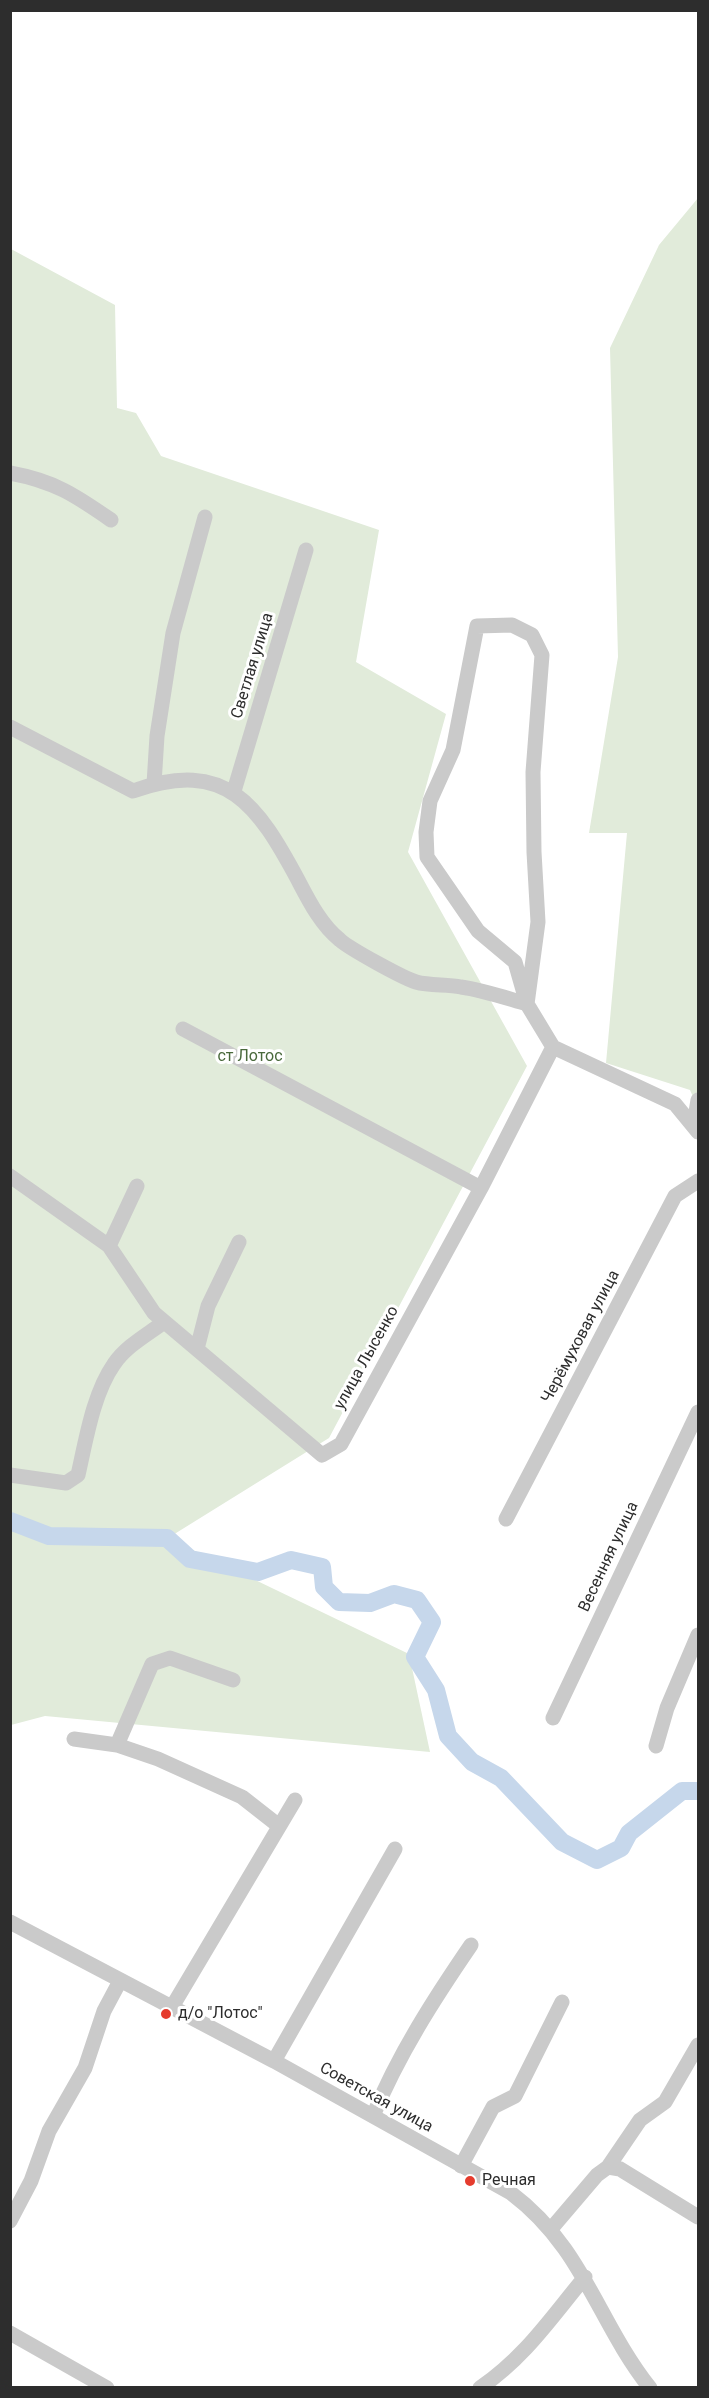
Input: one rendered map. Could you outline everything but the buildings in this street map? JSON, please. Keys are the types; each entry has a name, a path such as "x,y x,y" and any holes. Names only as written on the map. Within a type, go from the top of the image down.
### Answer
{"street":[{"path":"10,472 42,478 81,499 111,520"},
{"path":"154,784 157,736 173,633 206,517"},
{"name":"Светлая улица","path":"234,791 306,550"},
{"path":"527,1004 538,922 533,772 542,655 532,635 512,625 477,626 453,750 430,801 426,832 427,857 478,931 515,962 527,1004 553,1047 675,1104 696,1128"},
{"path":"10,727 133,791 154,784 193,781 219,785 234,791 272,832 314,909 340,940 415,982 463,987 527,1004"},
{"path":"183,1029 481,1188"},
{"name":"улица Лысенко","path":"10,1176 109,1246 154,1313 315,1452 322,1455 328,1454 341,1444 481,1188 553,1047"},
{"path":"696,1128 699,1100"},
{"name":"Черёмуховая улица","path":"506,1519 675,1196 699,1181"},
{"path":"109,1246 137,1186"},
{"path":"197,1348 208,1306 239,1242"},
{"path":"10,1475 66,1483 78,1475 100,1394 113,1365 124,1352 164,1322"},
{"name":"Весенняя улица","path":"553,1718 699,1412"},
{"path":"656,1746 667,1708 699,1635"},
{"path":"117,1746 152,1664 170,1658 233,1680"},
{"path":"74,1739 117,1746 158,1759 242,1797 279,1826"},
{"path":"172,2007 295,1800"},
{"path":"274,2061 395,1849"},
{"name":"Советская улица","path":"10,1922 274,2061 511,2193 533,2209 551,2229 585,2277 642,2385"},
{"path":"373,2116 386,2085 471,1945"},
{"path":"10,2221 31,2181 49,2131 86,2068 104,2011 120,1981"},
{"path":"461,2166 493,2107 515,2096 562,2002"},
{"path":"551,2229 597,2175 608,2167 640,2120 665,2102 699,2045"},
{"path":"608,2167 620,2169 699,2217"},
{"path":"480,2388 536,2341 585,2277"},
{"path":"10,2333 107,2388"}],"green space":[{"path":"698,198 698,1108 690,1090 606,1063 627,833 589,833 618,657 610,348 659,245"},
{"name":"ст Лотос","path":"11,249 115,305 117,408 136,413 161,456 379,530 356,662 446,714 408,852 527,1066 329,1438 168,1538 409,1654 430,1752 45,1716 11,1725"}],"waterway":[{"path":"10,1521 49,1536 167,1538 190,1559 258,1572 291,1560 322,1567 324,1587 339,1602 370,1603 394,1594 417,1600 432,1622 415,1657 436,1690 448,1736 472,1762 501,1778 562,1842 597,1860 621,1848 629,1833 682,1791 698,1791"}],"place":[{"name":"д/о \"Лотос\"","path":"166,2014"},
{"name":"Речная","path":"470,2181"}]}
